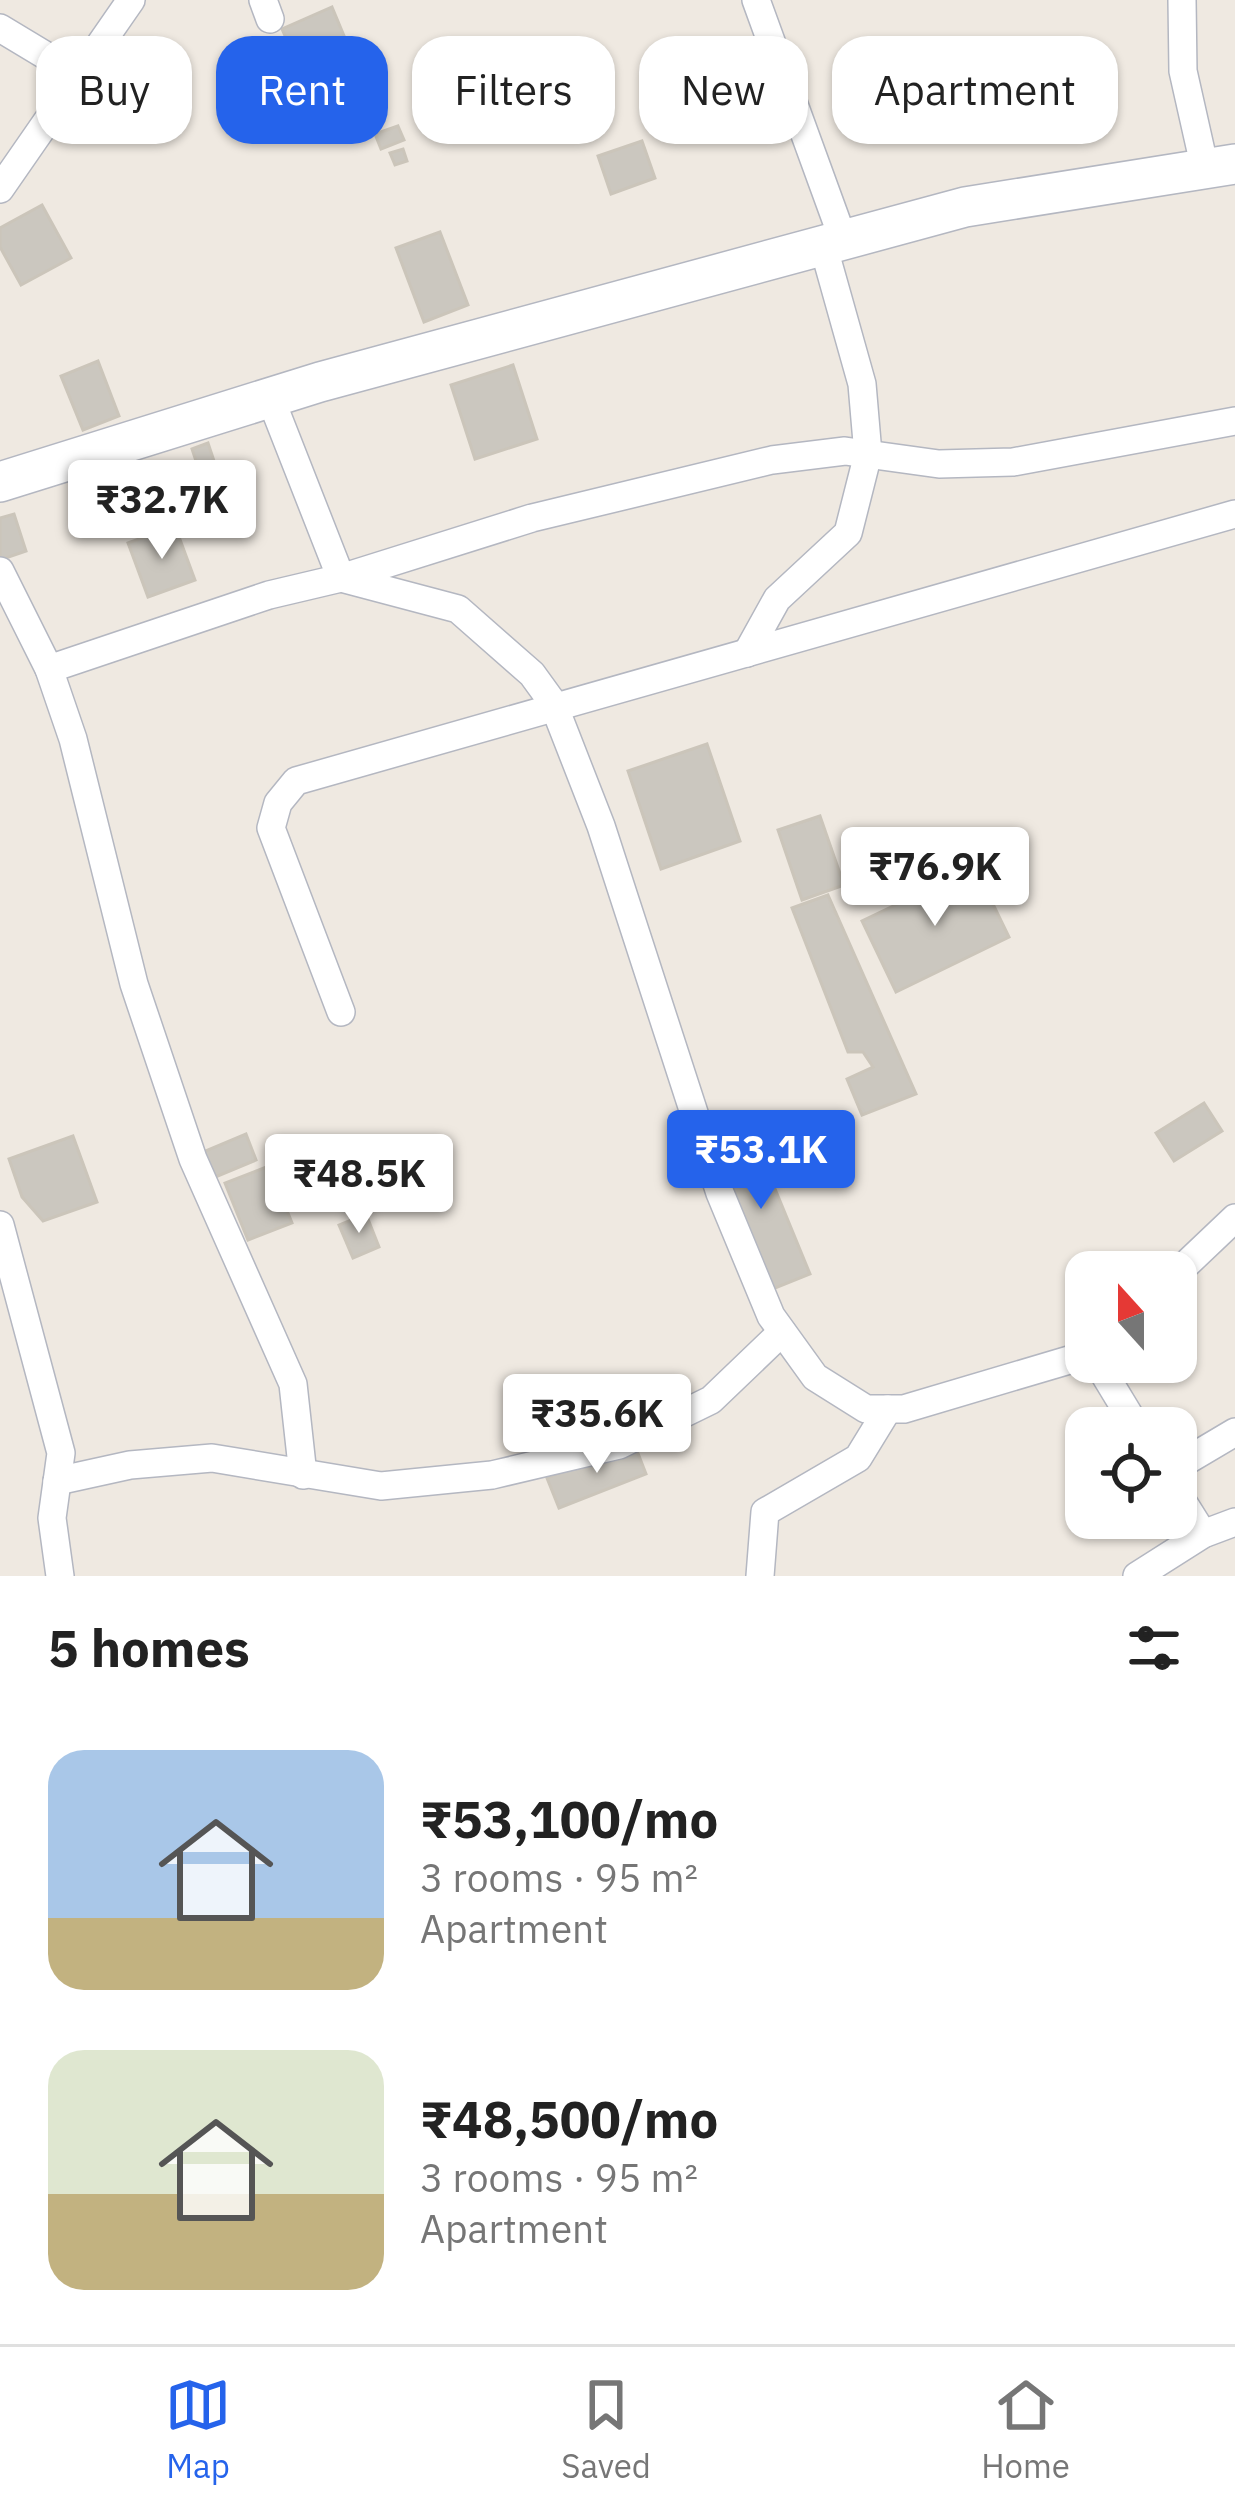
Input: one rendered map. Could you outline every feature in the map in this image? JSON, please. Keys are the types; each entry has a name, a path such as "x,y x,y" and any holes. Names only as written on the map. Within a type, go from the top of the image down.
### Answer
{"street":[{"path":"106,36 131,0"},
{"path":"747,653 777,598 848,533 868,454 862,384 833,242 756,0"},
{"path":"0,482 270,398 964,207 1220,166 1183,71 1182,0"},
{"path":"0,28 36,50"},
{"path":"0,189 36,136"},
{"path":"270,398 341,578"},
{"path":"49,669 269,595 341,578 532,518 772,460 845,451 939,464 1013,462 1235,422"},
{"path":"341,1012 271,828 278,803 296,781 553,704 1235,514"},
{"path":"0,571 49,669 90,801 109,898 155,1054 224,1234 293,1384 303,1475"},
{"path":"341,578 458,609 532,674 553,704 602,826 720,1193 782,1331 815,1377 866,1409 888,1409 1065,1361"},
{"path":"1197,1254 1235,1219"},
{"path":"0,1225 61,1453 52,1518 60,1576"},
{"path":"57,1481 130,1465 212,1458 381,1486 492,1475 620,1445 711,1400 782,1331"},
{"path":"760,1576 765,1512 857,1458 888,1409"},
{"path":"1197,1455 1235,1432"},
{"path":"1137,1576 1203,1534 1235,1522"},
{"path":"1197,1524 1203,1534"}],"building":[{"path":"332,7 344,36 285,36 282,29"},
{"path":"398,126 404,140 381,149 379,144 388,144 388,129"},
{"path":"639,142 655,178 611,194 598,156"},
{"path":"403,149 407,161 395,165 390,153"},
{"path":"42,205 71,258 21,285 0,247 0,228"},
{"path":"440,232 468,305 424,322 396,248"},
{"path":"98,361 119,416 83,430 61,376"},
{"path":"513,365 537,439 475,459 451,385"},
{"path":"208,443 216,467 227,464 234,484 194,497 184,469 196,461 192,449"},
{"path":"14,514 26,551 0,560 0,518"},
{"path":"175,526 195,580 148,597 128,543"},
{"path":"707,744 740,841 661,869 628,771"},
{"path":"820,816 844,885 802,900 778,830"},
{"path":"975,867 1009,937 896,992 862,921"},
{"path":"828,895 916,1094 862,1115 847,1079 873,1067 863,1052 848,1052 792,908"},
{"path":"1204,1103 1222,1131 1174,1161 1156,1133"},
{"path":"752,1133 810,1274 770,1290 713,1148"},
{"path":"246,1134 256,1160 213,1178 203,1152"},
{"path":"73,1136 97,1202 43,1221 22,1197 9,1159"},
{"path":"269,1166 292,1223 248,1240 225,1183"},
{"path":"366,1214 379,1247 353,1258 339,1225"},
{"path":"634,1443 646,1474 559,1508 547,1478"}]}
